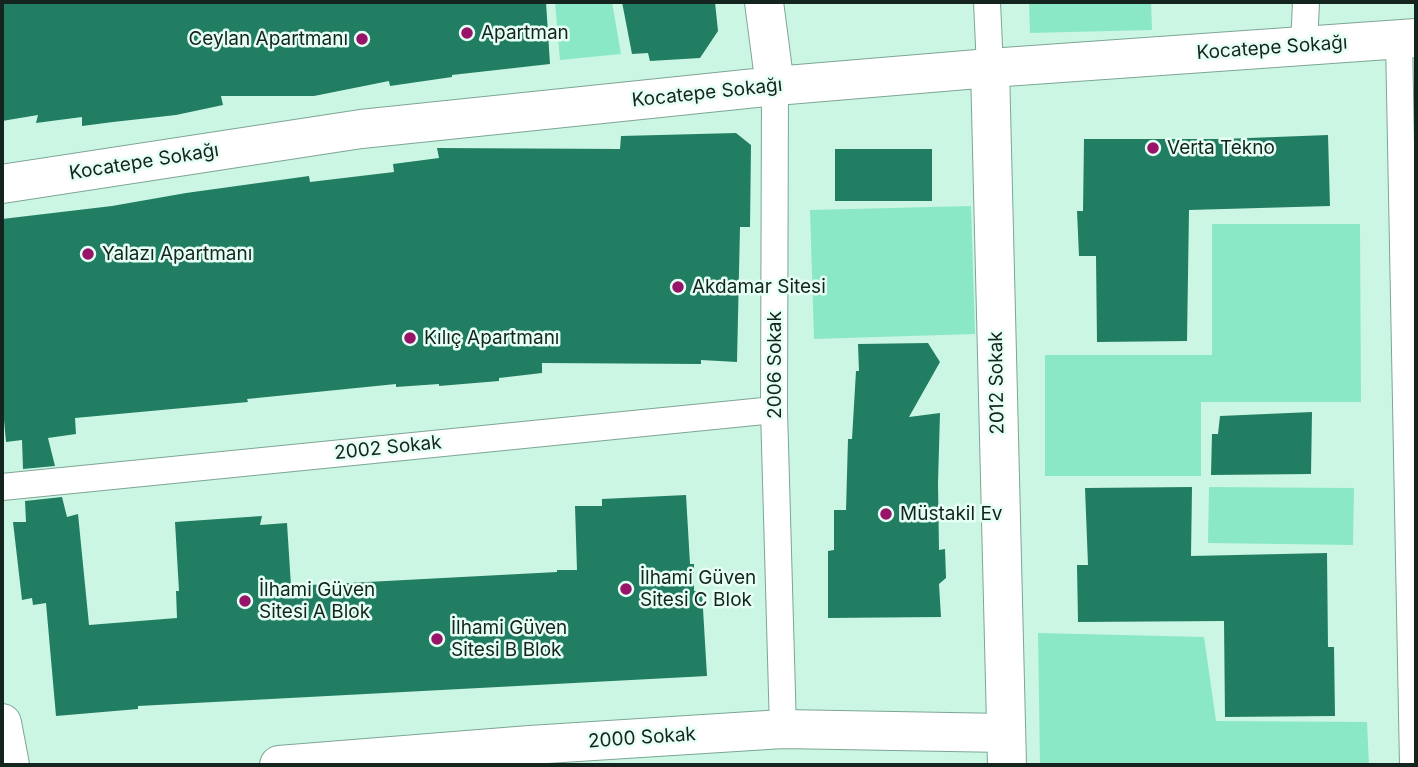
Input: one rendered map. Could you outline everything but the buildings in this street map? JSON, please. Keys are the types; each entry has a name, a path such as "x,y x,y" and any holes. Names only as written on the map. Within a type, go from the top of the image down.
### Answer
{"street":[{"name":"2006 Sokak","path":"764,2 775,86"},
{"name":"Kocatepe Sokağı","path":"2,184 361,129 775,86 1408,39"},
{"name":"2012 Sokak","path":"990,68 1006,749"},
{"path":"2,723 10,765"},
{"name":"2000 Sokak","path":"279,765 530,755 783,729 1006,749"}],"lane":[{"name":"2012 Sokak","path":"987,2 990,68"},
{"path":"1304,46 1306,2"},
{"path":"1408,39 1413,765"},
{"name":"2006 Sokak","path":"775,86 774,410 783,729"},
{"name":"2002 Sokak","path":"2,487 774,410"}],"green space":[{"path":"555,2 612,2 621,54 560,60"},
{"path":"1029,2 1151,2 1152,30 1030,33"},
{"path":"971,206 975,334 814,339 810,210"},
{"path":"1212,224 1360,224 1361,402 1201,402 1201,476 1045,476 1045,355 1212,355"},
{"path":"1209,487 1354,488 1353,545 1208,543"},
{"path":"1038,633 1204,637 1216,721 1367,722 1369,765 1040,765"}],"place":[{"name":"Apartman","path":"467,33"},
{"name":"Ceylan Apartmanı","path":"362,39"},
{"name":"Verta Tekno","path":"1153,148"},
{"name":"Yalazı Apartmanı","path":"88,254"},
{"name":"Akdamar Sitesi","path":"678,287"},
{"name":"Kılıç Apartmanı","path":"410,338"},
{"name":"Müstakil Ev","path":"886,514"},
{"name":"İlhami Güven Sitesi C Blok","path":"626,589"},
{"name":"İlhami Güven Sitesi A Blok","path":"245,601"},
{"name":"İlhami Güven Sitesi B Blok","path":"437,639"}]}
